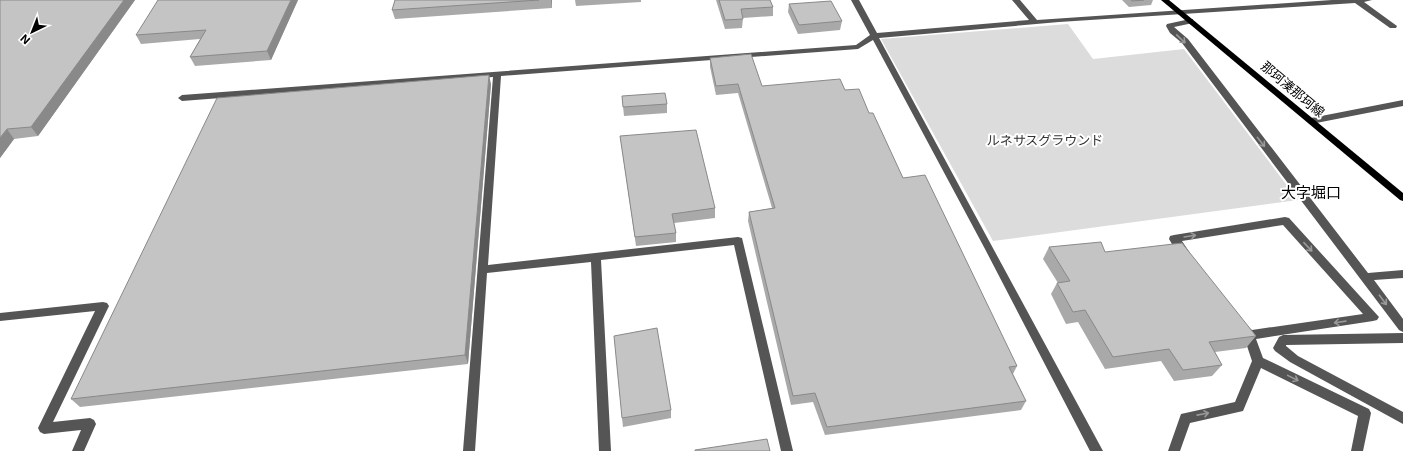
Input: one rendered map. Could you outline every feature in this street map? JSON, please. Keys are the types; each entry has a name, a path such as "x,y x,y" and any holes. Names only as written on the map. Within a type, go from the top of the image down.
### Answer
{"main road":[{"name":"那珂湊那珂線","path":"1165,0 1403,198"}],"street":[{"path":"855,0 990,249 1097,451"},
{"path":"1016,0 1034,21"},
{"path":"182,98 858,47 874,36 1034,21 1368,0"},
{"path":"1357,1 1393,26"},
{"path":"1190,21 1170,26 1173,31 1185,41 1403,327"},
{"path":"469,451 497,74"},
{"path":"1311,121 1403,103"},
{"path":"1193,263 1174,239 1285,221 1373,318 1249,334"},
{"path":"483,270 738,241 787,451"},
{"path":"596,256 605,451"},
{"path":"1365,278 1403,274"},
{"path":"0,317 103,306 44,428 90,424 78,451"},
{"path":"1174,451 1185,418 1239,407 1258,361 1249,334 1239,323"},
{"path":"1403,338 1283,340 1279,348 1294,359 1403,418"},
{"path":"1258,361 1365,413 1357,451"}],"green space":[{"name":"ルネサスグラウンド","path":"1068,24 1093,59 1184,49 1298,200 993,241 881,39"}],"building":[{"path":"0,0 124,0 31,127 7,129 0,138"},
{"path":"158,0 291,0 267,51 190,57 206,30 136,35"},
{"path":"395,0 539,0 392,10"},
{"path":"719,0 770,0 773,7 741,9 743,19 725,20"},
{"path":"831,1 842,21 799,25 789,4"},
{"path":"751,54 762,86 840,79 845,90 859,89 869,113 873,113 903,178 925,175 1017,366 1009,367 1026,401 827,427 815,393 793,396 749,212 775,208 738,84 716,86 710,58"},
{"path":"489,75 465,355 71,399 217,98"},
{"path":"665,93 667,104 623,107 622,96"},
{"path":"696,130 715,208 672,214 676,233 635,237 620,136"},
{"path":"1101,242 1105,252 1182,243 1256,336 1209,342 1222,365 1183,370 1169,349 1113,357 1085,310 1073,312 1057,283 1070,281 1049,247"},
{"path":"657,328 671,410 622,418 614,336"},
{"path":"767,439 770,451 695,451 695,450"}],"district":[{"name":"大字堀口","path":"1311,193"}]}
